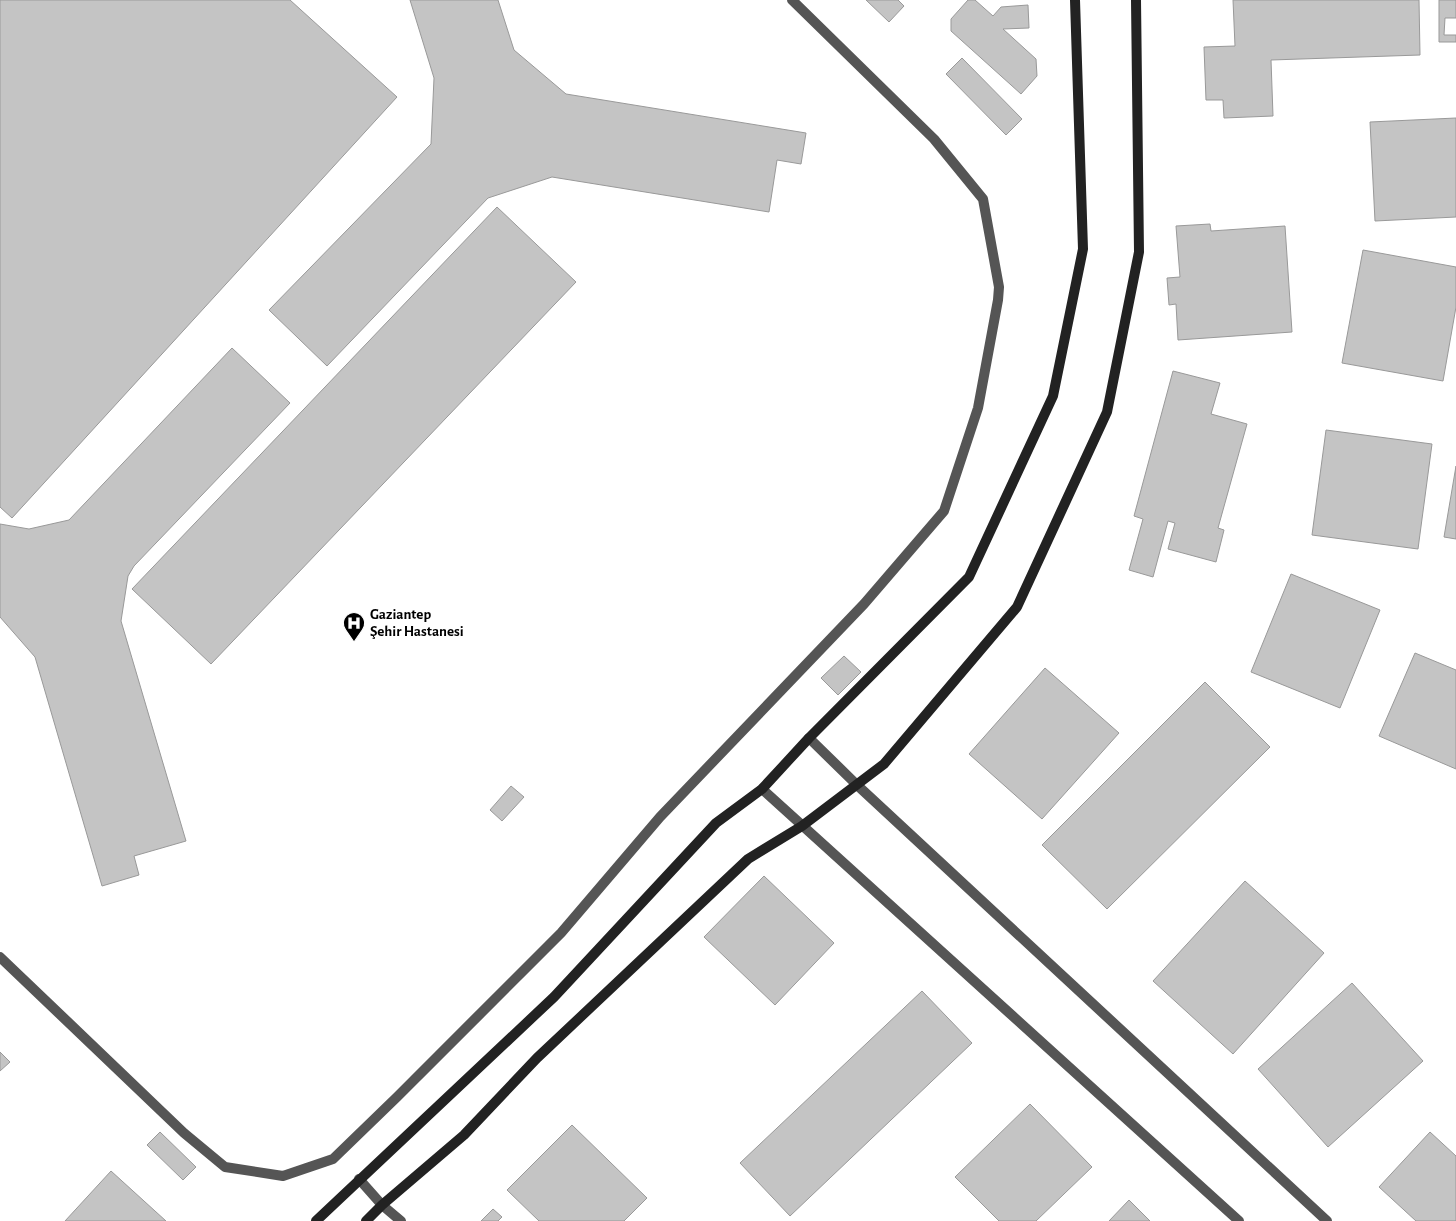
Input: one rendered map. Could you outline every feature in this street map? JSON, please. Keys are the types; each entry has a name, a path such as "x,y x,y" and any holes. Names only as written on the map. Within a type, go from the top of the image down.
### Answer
{"street":[{"path":"0,957 184,1133 225,1167 283,1176 333,1159 561,932 660,817 864,604 944,511 978,408 998,300 999,286 983,199 934,139 792,0"},
{"path":"316,1221 554,997 716,822 762,789 809,738 969,577 1053,396 1082,249 1075,0"},
{"path":"366,1221 382,1204 464,1135 537,1058 748,859 802,826 884,764 1017,607 1107,412 1139,252 1136,0"},
{"path":"809,738 857,785 1327,1221"},
{"path":"762,789 1239,1221"},
{"path":"360,1179 382,1204 401,1221"}],"building":[{"path":"0,0 290,0 397,97 12,518 0,507"},
{"path":"410,0 498,0 514,50 566,94 806,133 801,164 777,160 769,212 552,177 488,198 327,366 269,310 431,144 434,78"},
{"path":"866,0 898,0 904,6 889,22"},
{"path":"968,0 975,0 993,16 1001,7 1028,5 1029,28 1003,29 1036,59 1037,76 1021,94 951,31 951,19"},
{"path":"1233,0 1419,0 1420,55 1271,60 1273,116 1224,118 1223,100 1206,100 1204,47 1235,46"},
{"path":"1439,0 1456,0 1456,18 1445,18 1444,35 1456,35 1456,42 1439,42"},
{"path":"962,58 1022,119 1006,135 946,74"},
{"path":"1456,118 1456,217 1375,221 1370,122"},
{"path":"497,207 576,282 211,664 132,589"},
{"path":"1210,224 1211,231 1285,226 1292,332 1178,340 1176,304 1169,305 1167,278 1180,277 1176,226"},
{"path":"1363,250 1456,267 1456,307 1443,381 1342,363"},
{"path":"232,348 290,403 134,566 128,576 121,621 186,841 134,856 139,875 102,886 35,657 0,617 0,524 29,529 69,520"},
{"path":"1173,371 1220,383 1211,414 1247,424 1218,528 1224,530 1216,562 1168,549 1175,523 1168,521 1153,577 1129,570 1143,519 1134,516"},
{"path":"1326,430 1432,444 1418,549 1312,535"},
{"path":"1456,466 1456,539 1444,537"},
{"path":"1291,574 1380,610 1340,708 1251,672"},
{"path":"1415,653 1456,670 1456,769 1379,736"},
{"path":"844,656 861,672 838,695 821,678"},
{"path":"1045,668 1119,733 1042,819 969,754"},
{"path":"1205,682 1270,747 1107,909 1042,845"},
{"path":"511,786 524,797 502,821 490,810"},
{"path":"764,876 834,943 775,1005 704,937"},
{"path":"1245,881 1324,953 1233,1054 1153,981"},
{"path":"1352,983 1423,1061 1328,1147 1258,1069"},
{"path":"922,991 972,1043 790,1216 740,1163"},
{"path":"0,1052 10,1062 0,1071"},
{"path":"1030,1104 1092,1167 1036,1221 999,1221 955,1177"},
{"path":"572,1125 647,1198 624,1221 539,1221 507,1190"},
{"path":"160,1132 196,1167 183,1180 147,1145"},
{"path":"1430,1132 1456,1156 1456,1221 1416,1221 1379,1187"},
{"path":"111,1171 166,1221 65,1221"},
{"path":"1129,1200 1150,1221 1109,1221"},
{"path":"493,1209 502,1217 498,1221 481,1221"}],"place":[{"name":"Gaziantep Şehir Hastanesi","path":"354,642"}]}
